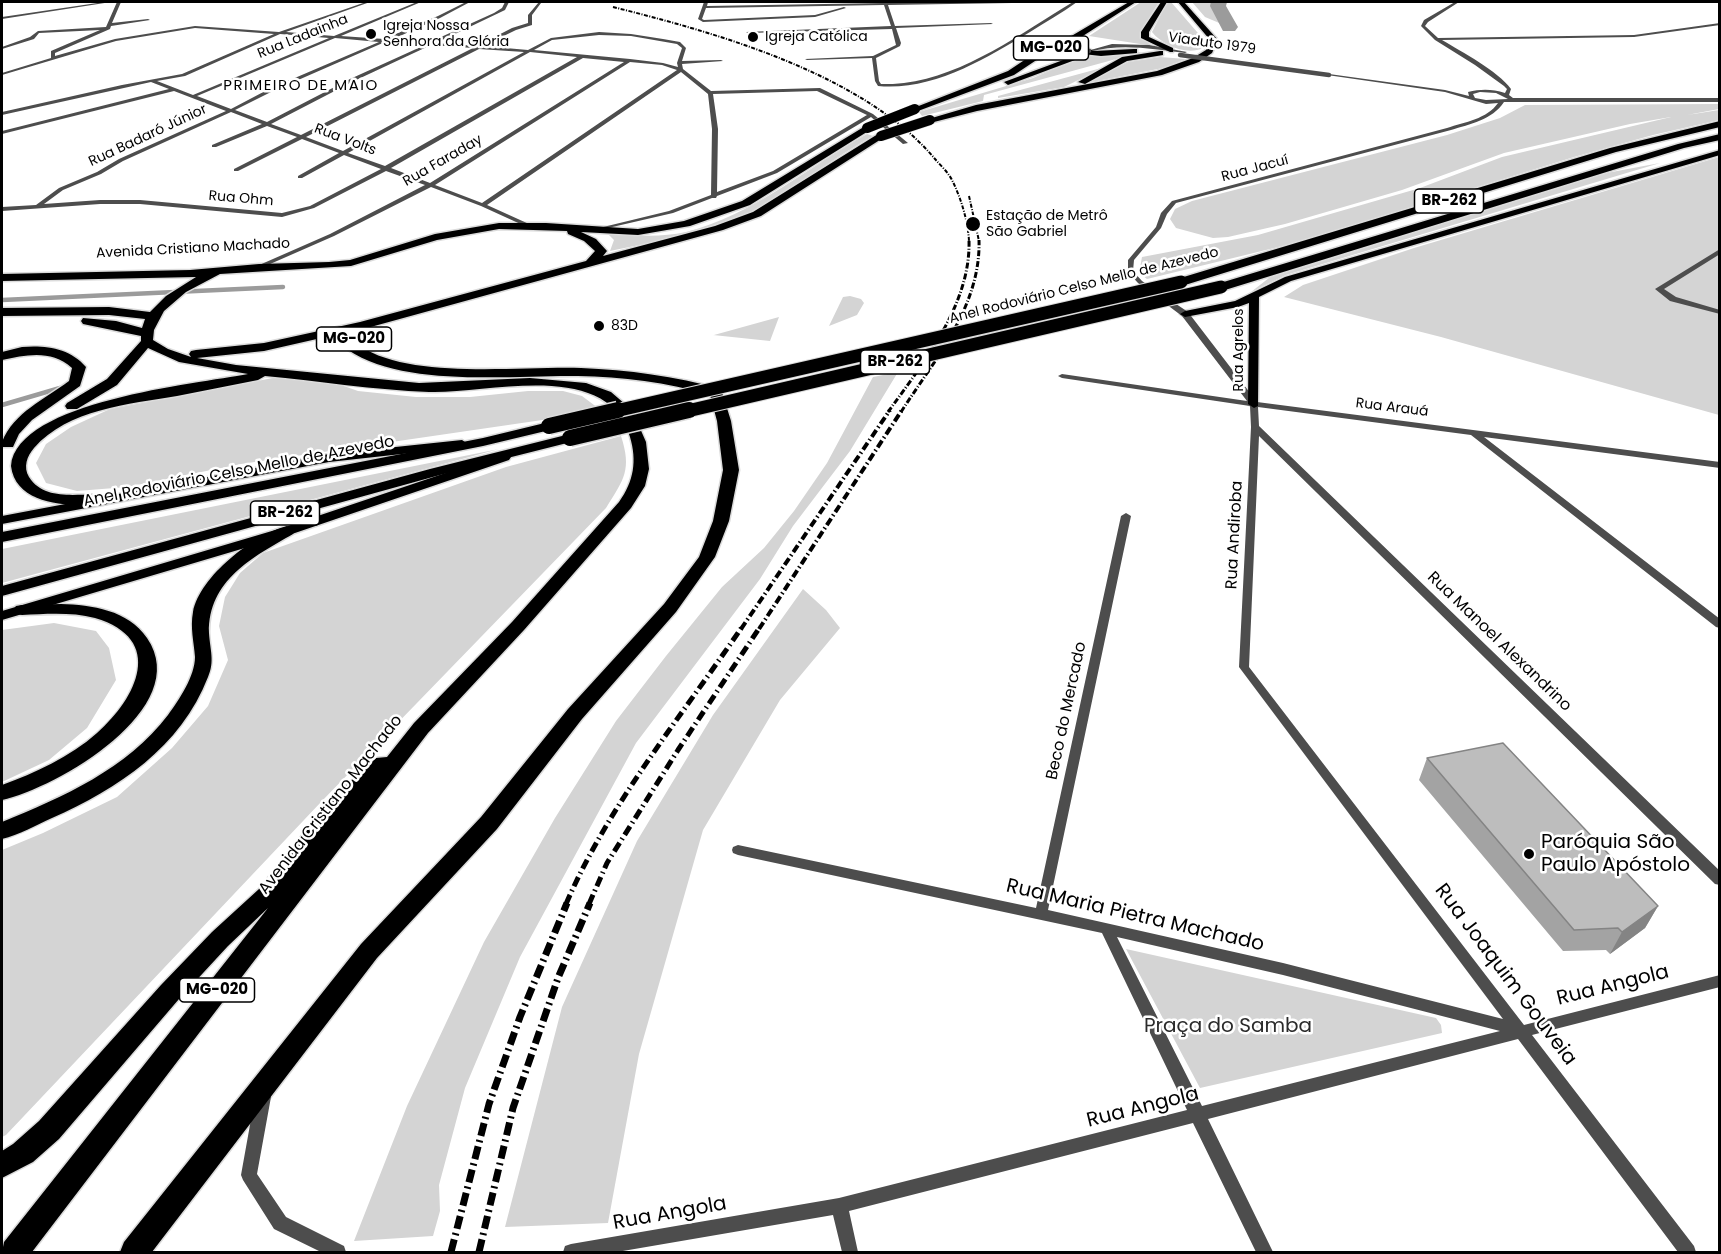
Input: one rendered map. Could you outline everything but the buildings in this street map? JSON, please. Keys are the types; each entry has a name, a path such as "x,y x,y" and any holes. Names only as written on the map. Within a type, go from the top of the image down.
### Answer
{"highway":[{"name":"MG-020","path":"527,225 638,232 686,224 746,203 867,128 1011,73 1044,51 1071,40 1133,2"},
{"path":"1164,2 1145,32 1145,38 1170,50"},
{"name":"MG-020","path":"173,354 241,351 362,325 719,228 757,214 881,136 976,108 1159,73 1196,60 1209,51 1214,40 1181,2"},
{"path":"1071,40 1081,51 1096,54 1138,51 1160,53"},
{"path":"1067,90 1125,59 1160,53"},
{"path":"968,91 1031,75 1080,55"},
{"name":"Anel Rodoviário Celso Mello de Azevedo","path":"2,537 483,442 1181,282 1613,150 1719,124"},
{"name":"Anel Rodoviário Celso Mello de Azevedo","path":"2,591 435,472 570,438 1221,287 1598,171 1719,137"},
{"path":"1598,171 1719,151"},
{"name":"Avenida Cristiano Machado","path":"2,277 62,278 216,272 259,267 351,262 435,237 499,226 527,225"},
{"name":"MG-020","path":"546,226 589,238 599,246 602,251 590,262"},
{"path":"5,446 112,382 147,337 152,316 190,285 216,272"},
{"path":"2,312 109,311 152,316"},
{"path":"2,323 59,320 98,321 147,337 159,349 203,363 276,373"},
{"name":"MG-020","path":"134,1252 369,951 489,823 575,714 670,608 707,557 721,521 731,470 724,421 716,392 677,381 584,373 442,371 400,366 357,353 353,347 354,337 362,325"},
{"path":"2,356 22,352 53,352 71,358 79,367 75,383 17,425 5,446"},
{"path":"105,500 70,500 44,496 26,484 21,477 18,463 21,455 32,440 50,427 91,409 276,373"},
{"name":"Avenida Cristiano Machado","path":"14,1252 421,728 534,608 625,505 638,485 643,458 630,415 604,393 584,386 532,383 431,387 276,373"},
{"path":"2,831 88,794 144,754 168,728 193,691 204,661 200,633 201,609 215,580 242,558 287,531"},
{"path":"2,793 28,783 77,757 114,728 139,697 149,669 145,645 129,626 101,614 65,608 22,610"},
{"path":"2,1165 23,1153 49,1130 177,984 267,895 341,801 421,728"}],"main road":[{"path":"1185,314 1238,304 1288,279 1719,151"},
{"name":"Rua Agrelos","path":"1254,296 1254,405"},
{"name":"Anel Rodoviário Celso Mello de Azevedo","path":"2,520 329,458 483,442"},
{"name":"Anel Rodoviário Celso Mello de Azevedo","path":"2,616 287,531 522,451"}],"street":[{"path":"2,18 109,2"},
{"path":"53,59 53,52 64,45 108,26 119,2"},
{"path":"2,113 183,75 280,33 368,2"},
{"name":"Rua Ladainha","path":"195,95 419,2"},
{"name":"Rua Badaró Júnior","path":"37,207 61,189 271,90 468,2"},
{"path":"214,146 268,123 352,80 433,44 504,9 507,2"},
{"path":"854,4 814,16 703,21 700,19 706,4 1012,2"},
{"path":"874,57 877,81 880,85 902,87 955,71 1075,2"},
{"path":"1457,2 1426,21 1423,26 1437,39 1477,63 1500,81 1509,90 1509,98"},
{"path":"236,170 514,29 530,24 530,15 539,3"},
{"path":"807,59 874,57 898,46 895,27 885,3"},
{"path":"2,48 32,38 38,32 148,20"},
{"path":"748,32 992,24"},
{"path":"1437,39 1634,36 1712,25 1719,26"},
{"path":"2,74 115,40 205,27 479,47 663,64 681,70 710,93 818,89 871,116 905,143"},
{"path":"300,177 551,39 563,36 628,35 678,43 684,48 679,63 681,70"},
{"name":"Viaduto 1979","path":"1080,55 1107,45 1170,50 1183,54"},
{"name":"Viaduto 1979","path":"1160,53 1183,54 1331,74"},
{"name":"Rua Ohm","path":"2,209 140,202 282,215 312,207 387,168 582,56"},
{"name":"Rua Faraday","path":"259,267 332,235 431,185 630,60"},
{"path":"679,63 721,61"},
{"path":"483,205 681,70"},
{"path":"1331,74 1445,91 1476,99 1501,102 1509,98"},
{"path":"1331,74 1484,91 1509,98 1719,100"},
{"name":"Rua Volts","path":"152,81 387,168 483,205 527,225"},
{"path":"1484,91 1500,81"},
{"path":"2,133 176,89"},
{"path":"1477,91 1470,93 1488,108 1489,114"},
{"path":"710,93 715,129 714,197"},
{"name":"Rua Jacuí","path":"1185,314 1140,282 1130,272 1131,260 1159,227 1164,213 1174,202 1408,141 1489,114 1498,108 1501,102"},
{"path":"597,230 671,212 775,172 871,116"},
{"path":"638,232 671,212"},
{"path":"1719,251 1659,290 1673,299 1719,312"},
{"path":"1185,314 1254,405"},
{"name":"Rua Arauá","path":"1062,376 1254,405 1719,465"},
{"name":"Rua Andiroba","path":"1244,667 1255,427 1254,405"},
{"name":"Rua Manoel Alexandrino","path":"1255,427 1719,879"},
{"path":"1472,432 1719,625"},
{"name":"Beco do Mercado","path":"1041,914 1126,516"},
{"name":"Rua Joaquim Gouveia","path":"1244,667 1688,1252"},
{"name":"Rua Maria Pietra Machado","path":"738,850 1041,914 1283,969 1521,1030"},
{"path":"1107,930 1265,1252"},
{"name":"Rua Angola","path":"571,1252 839,1206 1719,981"},
{"path":"265,1084 249,1175 280,1223 338,1252"},
{"path":"839,1206 850,1252"}],"green space":[{"path":"1141,2 1159,2 1141,31 1140,37 1153,46 1089,36"},
{"path":"1167,2 1171,2 1204,40 1203,48 1190,51 1175,48 1156,37 1152,32"},
{"path":"1192,2 1216,2 1214,5 1224,25 1205,17"},
{"path":"1142,52 984,95 983,101 922,116 919,112 1033,78 1087,54"},
{"path":"1160,57 1186,59 1163,68 1082,84 1128,62"},
{"path":"1105,67 1064,87 998,98 998,96"},
{"path":"1719,104 1719,109 1687,115 1719,110 1719,120 1574,157 1307,240 1147,279 1139,273 1142,257 1258,235 1420,188 1502,157 1671,117 1504,153 1402,190 1285,224 1228,237 1213,238 1176,228 1170,219 1175,209 1192,201 1447,135 1500,118 1525,105"},
{"path":"867,134 873,136 747,214 715,227 680,237 610,251 614,240 608,234 647,236 676,234 711,224 734,214 780,189"},
{"path":"1719,157 1719,415 1441,337 1284,297 1303,285 1414,248"},
{"path":"1660,163 1286,275 1251,292 1274,274 1601,174"},
{"path":"843,297 861,299 864,303 857,315 829,326"},
{"path":"779,317 770,341 713,335 714,335"},
{"path":"898,372 850,451 793,526 760,579 636,743 520,957 465,1088 439,1185 440,1211 433,1236 354,1241 407,1106 484,942 555,818 616,721 666,656 722,587 764,548 794,511 827,463 873,377"},
{"path":"278,377 327,380 358,391 416,397 470,397 528,391 563,391 582,396 598,408 556,418 241,464 127,487 77,491 46,483 36,463 46,444 71,427 110,409"},
{"path":"621,436 626,466 622,481 606,508 321,802 2,1137 2,850 117,797 172,748 208,706 228,660 219,626 225,597 240,573 263,553 506,467"},
{"path":"499,449 2,583 2,549"},
{"path":"803,589 826,610 840,628 780,700 703,830 639,1054 608,1223 505,1227 562,1007 637,841 713,715"},
{"path":"54,623 96,631 109,648 116,680 87,728 49,760 2,782 2,630"},
{"name":"Praça do Samba","path":"1126,949 1436,1018 1441,1025 1442,1033 1200,1088"}],"waterway":[{"path":"1219,2 1218,6 1229,27"},
{"path":"2,300 283,287"},
{"path":"2,405 60,388"}],"railway":[{"path":"613,7 742,44 829,80 869,103 905,129 948,174 963,210 969,241"},
{"path":"969,196 979,241"},
{"path":"888,412 930,352 954,309 968,264 969,241"},
{"path":"901,412 954,331 972,287 978,264 979,241"},
{"path":"741,629 890,410"},
{"path":"759,629 902,410"},
{"path":"566,904 583,867 624,796 742,627"},
{"path":"589,904 607,863 678,750 760,627"},
{"path":"451,1252 489,1104 520,1017 567,903"},
{"path":"479,1252 513,1108 558,978 590,903"}],"place":[{"name":"Igreja Nossa Senhora da Glória","path":"371,34"},
{"name":"Igreja Católica","path":"753,37"},
{"name":"Estação de Metrô São Gabriel","path":"973,224"},
{"name":"83D","path":"599,326"},
{"name":"Paróquia São Paulo Apóstolo","path":"1529,854"}],"district":[{"name":"PRIMEIRO DE MAIO","path":"301,86"}]}
